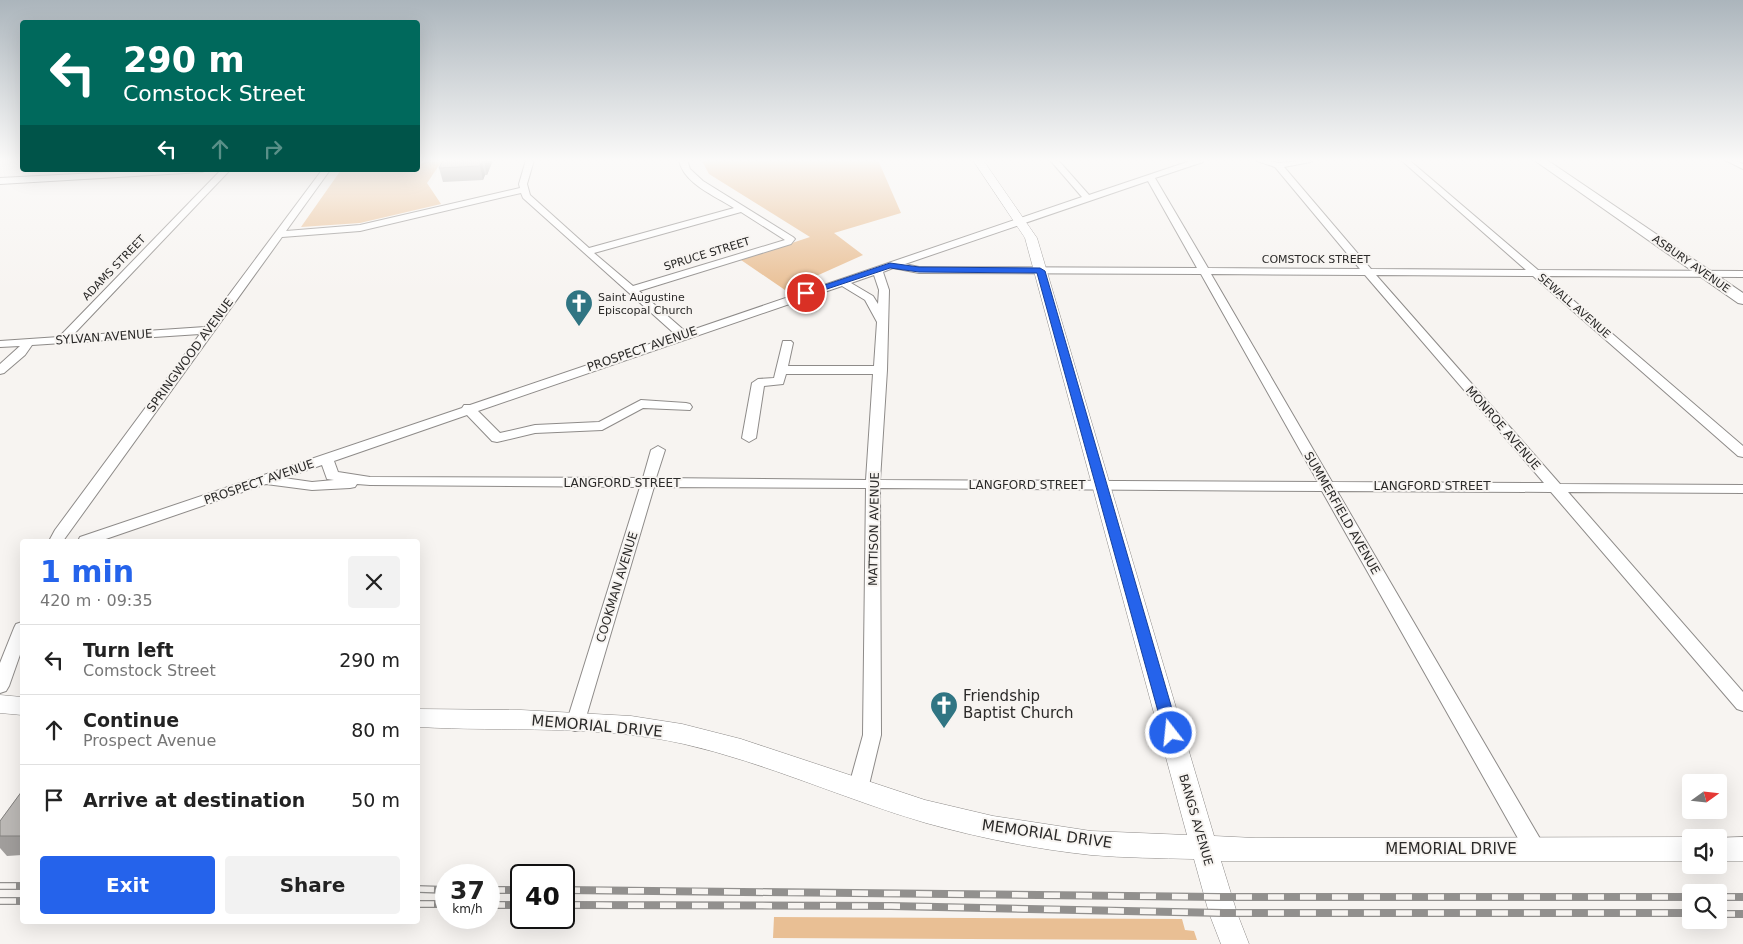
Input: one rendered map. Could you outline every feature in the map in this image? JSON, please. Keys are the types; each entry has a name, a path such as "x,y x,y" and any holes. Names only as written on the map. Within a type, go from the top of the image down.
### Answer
{"main road":[{"name":"ASBURY AVENUE","path":"1604,204 1743,300"}],"street":[{"name":"ADAMS STREET","path":"62,340 193,204"},
{"name":"SPRINGWOOD AVENUE","path":"57,539 301,204"},
{"path":"279,234 360,228 463,204"},
{"path":"533,204 683,335"},
{"path":"734,204 742,209"},
{"name":"BANGS AVENUE","path":"1009,204 1032,238 1204,848 1234,944"},
{"name":"PROSPECT AVENUE","path":"91,539 468,408 1070,204"},
{"name":"SUMMERFIELD AVENUE","path":"1166,204 1535,849"},
{"name":"MONROE AVENUE","path":"1311,204 1743,704"},
{"name":"SEWALL AVENUE","path":"1456,204 1743,453"},
{"path":"587,252 742,209"},
{"name":"SPRUCE STREET","path":"632,290 788,242 790,239 742,209"},
{"name":"COMSTOCK STREET","path":"890,265 919,270 1743,274"},
{"name":"MATTISON AVENUE","path":"858,789 872,735 873,484 884,324 884,290 877,269"},
{"path":"841,281 869,298 884,324"},
{"name":"SYLVAN AVENUE","path":"0,344 208,330"},
{"path":"749,438 758,383 780,381 786,342"},
{"path":"0,370 21,353 28,343"},
{"path":"781,370 880,370"},
{"path":"468,408 497,438 535,429 602,426 641,404 686,407"},
{"name":"COOKMAN AVENUE","path":"575,724 658,450"},
{"name":"LANGFORD STREET","path":"326,458 332,476 370,481"},
{"name":"LANGFORD STREET","path":"264,480 312,486 370,481 1743,488"},
{"path":"0,686 20,633"},
{"path":"0,704 20,706"},
{"name":"MEMORIAL DRIVE","path":"420,718 521,719 575,724 631,726 682,734 740,749 925,811 993,828 1092,843 1255,850 1682,849"},
{"path":"1727,849 1743,849"}],"shaded area":[{"path":"317,204 441,204 360,223 301,227"},
{"path":"757,204 897,204 901,213 834,233 863,255 785,290 741,260 810,237"},
{"path":"774,917 1182,919 1185,930 1194,931 1197,940 773,938"}],"building":[{"path":"20,794 20,836 0,836 0,821"}],"railway":[{"path":"0,886 20,886"},
{"path":"420,889 435,890"},
{"path":"500,890 510,890"},
{"path":"575,890 1218,897 1682,897"},
{"path":"1727,897 1743,897"},
{"path":"0,901 20,901"},
{"path":"420,904 435,904"},
{"path":"500,905 510,905"},
{"path":"575,905 891,906 1223,913 1682,913"},
{"path":"1727,914 1743,914"}],"place":[{"name":"Saint Augustine Episcopal Church","path":"579,327"},
{"name":"Friendship Baptist Church","path":"944,729"}],"route":[{"path":"806,293 890,265 919,270 1040,271 1171,733"}]}
